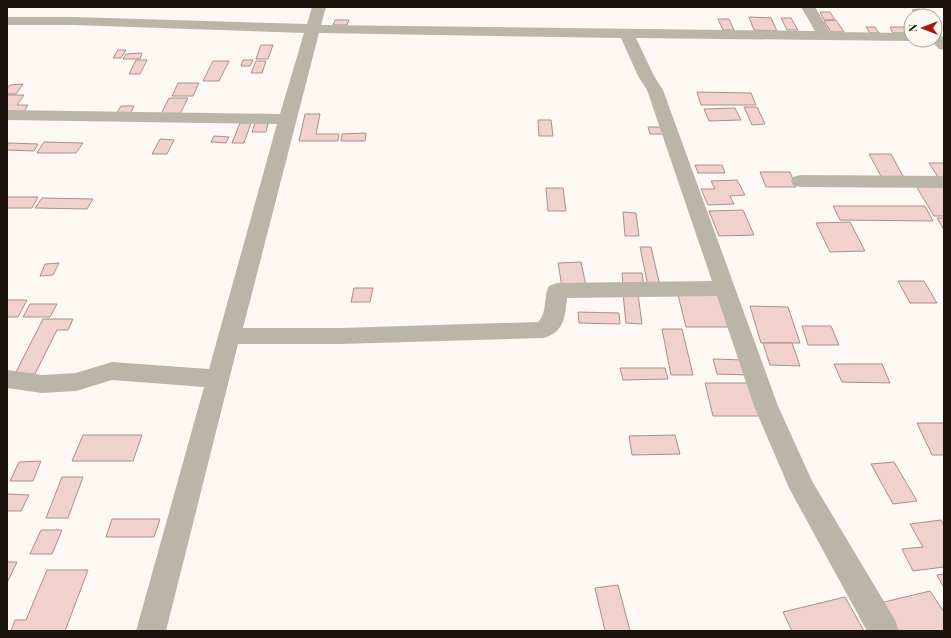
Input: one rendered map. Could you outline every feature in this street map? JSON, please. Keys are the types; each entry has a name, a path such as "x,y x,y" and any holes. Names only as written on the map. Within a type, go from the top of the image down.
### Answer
{"street":[{"path":"151,631 287,119 319,7"},
{"path":"808,7 825,36"},
{"path":"7,21 73,21 312,29 626,32 903,37"},
{"path":"626,32 646,76 655,90 766,406 802,488 884,631"},
{"path":"7,116 287,119"},
{"path":"800,181 944,182"},
{"path":"230,336 340,336 544,330 554,319 557,291 725,288"},
{"path":"7,379 42,384 76,382 112,371 218,379"}],"building":[{"path":"820,12 830,12 835,20 824,20"},
{"path":"749,17 771,18 777,31 754,30"},
{"path":"781,18 791,18 798,30 787,30"},
{"path":"718,19 729,19 734,30 723,30"},
{"path":"335,20 349,20 347,25 333,25"},
{"path":"836,20 844,32 831,32 824,21"},
{"path":"866,27 875,27 879,33 870,33"},
{"path":"890,27 903,27 903,33 893,33"},
{"path":"261,45 273,45 268,59 256,59"},
{"path":"118,50 126,50 121,58 113,58"},
{"path":"142,53 140,59 123,59 126,54"},
{"path":"136,60 147,60 140,74 129,74"},
{"path":"243,60 253,60 250,66 241,66"},
{"path":"213,61 229,61 219,81 203,81"},
{"path":"256,61 266,61 262,73 251,73"},
{"path":"178,83 199,83 193,96 172,96"},
{"path":"23,84 16,94 7,94 7,89 10,85"},
{"path":"697,92 751,93 756,105 701,105"},
{"path":"7,95 24,95 17,105 28,105 23,113 7,113"},
{"path":"169,98 188,98 180,114 161,114"},
{"path":"121,106 134,106 130,114 116,114"},
{"path":"744,107 757,107 765,124 752,125"},
{"path":"735,108 741,120 709,121 704,109"},
{"path":"305,114 320,114 316,134 339,134 338,141 299,141"},
{"path":"538,120 551,120 553,136 539,136"},
{"path":"240,123 251,123 244,143 232,143"},
{"path":"255,123 268,123 266,132 252,132"},
{"path":"648,127 666,127 668,134 650,134"},
{"path":"366,133 365,141 341,141 342,134"},
{"path":"214,136 229,137 226,143 211,142"},
{"path":"160,139 174,140 167,154 152,154"},
{"path":"44,142 83,143 76,153 37,153"},
{"path":"8,143 38,144 34,151 7,150"},
{"path":"869,154 891,154 904,178 882,178"},
{"path":"929,163 944,163 944,177 938,177"},
{"path":"695,165 722,165 725,173 698,173"},
{"path":"760,172 790,172 796,187 766,187"},
{"path":"737,180 745,195 730,196 734,204 708,205 701,189 715,189 711,181"},
{"path":"916,186 944,186 944,216 934,216"},
{"path":"546,188 563,188 566,211 548,211"},
{"path":"7,197 38,197 32,208 7,208"},
{"path":"42,198 93,199 87,209 35,208"},
{"path":"833,206 925,206 933,221 840,220"},
{"path":"743,210 754,235 719,236 709,211"},
{"path":"623,212 636,213 639,236 625,236"},
{"path":"937,218 944,218 944,230"},
{"path":"850,222 865,251 830,252 816,223"},
{"path":"640,247 651,247 660,286 648,286"},
{"path":"581,262 586,286 562,287 558,263"},
{"path":"59,263 53,275 40,276 45,264"},
{"path":"622,273 642,273 644,286 623,285"},
{"path":"898,281 924,281 937,303 910,303"},
{"path":"354,288 373,288 370,302 351,302"},
{"path":"623,294 638,294 642,324 626,323"},
{"path":"678,295 721,295 730,327 686,327"},
{"path":"7,300 27,300 18,317 7,317"},
{"path":"30,304 57,304 50,317 23,317"},
{"path":"750,306 788,307 800,343 761,343"},
{"path":"578,312 619,313 620,324 579,323"},
{"path":"43,319 73,319 68,330 57,330 35,374 15,374"},
{"path":"802,326 831,326 839,345 808,345"},
{"path":"662,329 682,329 693,375 671,375"},
{"path":"763,343 792,343 800,366 770,365"},
{"path":"713,359 745,360 749,375 717,374"},
{"path":"834,364 882,364 890,383 842,382"},
{"path":"620,368 665,368 668,379 623,380"},
{"path":"705,383 751,383 760,416 713,416"},
{"path":"917,423 944,423 944,455 932,455"},
{"path":"83,435 142,435 133,461 72,461"},
{"path":"675,435 680,454 632,455 629,436"},
{"path":"41,461 33,481 10,481 19,462"},
{"path":"894,462 917,501 893,504 871,464"},
{"path":"62,477 83,477 68,518 46,518"},
{"path":"7,494 29,495 21,511 7,511"},
{"path":"112,519 160,519 154,537 106,537"},
{"path":"941,520 944,525 944,567 913,571 902,549 923,547 910,524"},
{"path":"41,530 62,530 52,554 30,554"},
{"path":"7,562 17,562 7,583"},
{"path":"47,570 88,570 65,631 11,631 15,620 26,620"},
{"path":"944,574 944,588 937,575"},
{"path":"618,585 630,631 605,631 595,588"},
{"path":"930,591 944,612 944,631 897,631 880,603"},
{"path":"845,597 864,631 792,631 783,612"}]}
